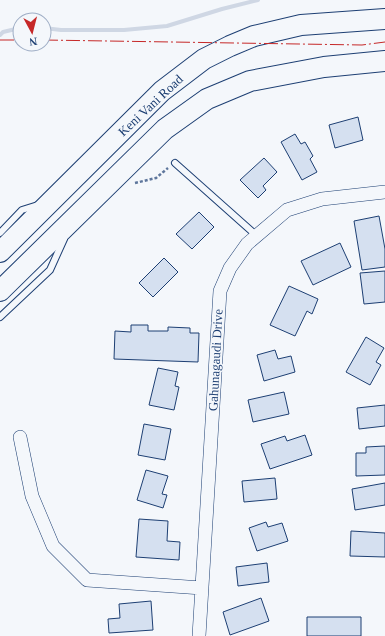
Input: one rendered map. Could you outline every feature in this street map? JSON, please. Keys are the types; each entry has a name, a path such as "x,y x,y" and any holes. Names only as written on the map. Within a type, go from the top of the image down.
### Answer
{"main road":[{"name":"Keni Vani Road","path":"0,252 162,91 204,59 254,36 302,25 385,19"},
{"path":"0,291 165,129 207,99 250,81 324,67 385,61"}],"street":[{"name":"Gahunagaudi Drive","path":"199,636 220,291 230,268 247,244 287,210 322,199 385,192"},
{"path":"20,437 32,496 53,546 87,580 202,588"}],"lane":[{"path":"175,163 257,236"},
{"path":"0,233 22,210 53,199"},
{"path":"0,317 50,270 72,221"}],"path":[{"path":"112,182 124,185 156,178 175,163"}],"building":[{"path":"358,117 363,140 335,148 329,125"},
{"path":"295,134 301,144 305,142 313,156 310,159 317,172 302,180 281,142"},
{"path":"264,158 277,172 263,186 266,190 258,198 240,180"},
{"path":"199,212 214,227 192,249 176,234"},
{"path":"379,216 385,249 385,267 362,270 354,221"},
{"path":"340,243 351,267 313,285 301,261"},
{"path":"164,258 178,272 153,297 139,283"},
{"path":"385,271 385,302 364,304 360,273"},
{"path":"289,286 318,299 312,314 307,311 295,336 270,325"},
{"path":"131,325 148,325 148,331 168,331 168,327 190,328 190,333 199,333 198,362 114,359 115,331 131,332"},
{"path":"366,337 384,348 376,362 381,365 370,385 346,372"},
{"path":"275,350 278,359 291,356 295,372 264,381 257,355"},
{"path":"158,368 178,372 175,386 179,387 174,410 149,405"},
{"path":"284,392 289,414 253,422 248,400"},
{"path":"385,405 385,426 359,429 357,408"},
{"path":"144,424 171,429 165,460 138,455"},
{"path":"305,435 312,455 270,469 261,444 285,436 287,441"},
{"path":"385,446 385,475 356,476 356,453 366,453 366,447"},
{"path":"146,470 168,476 162,494 167,495 163,508 137,500"},
{"path":"275,478 277,499 244,502 242,481"},
{"path":"385,483 385,505 355,510 352,489"},
{"path":"139,519 168,521 167,541 180,542 179,560 136,557"},
{"path":"266,522 268,527 282,523 288,541 257,551 249,528"},
{"path":"351,531 385,533 385,557 350,556"},
{"path":"267,563 269,582 238,586 236,567"},
{"path":"261,598 269,621 230,635 223,612"},
{"path":"151,601 153,630 109,633 108,619 120,618 119,604"},
{"path":"307,617 361,617 361,636 307,636"}],"waterway":[{"path":"52,29 124,30 167,26 222,9 258,0"},
{"path":"0,35 3,32 12,30"}],"power":[{"path":"0,40 12,40"},
{"path":"52,40 362,45 385,42"}]}
